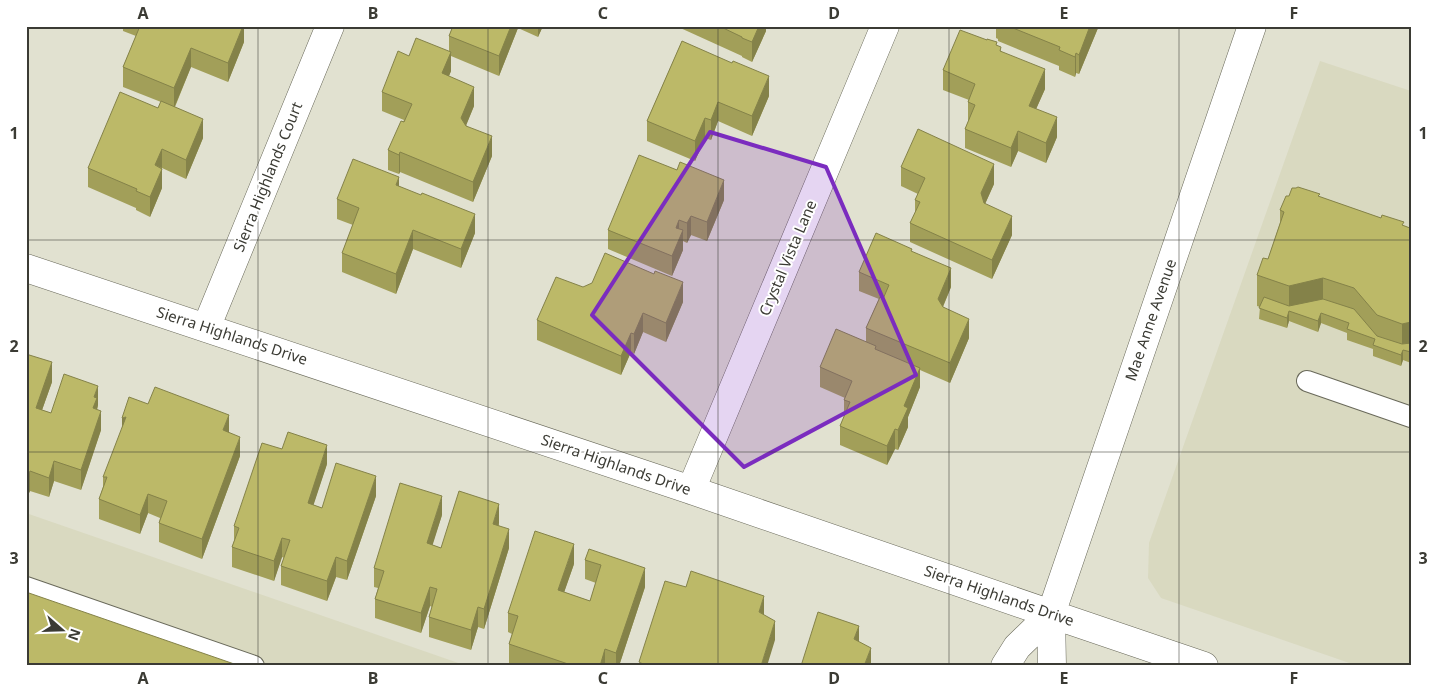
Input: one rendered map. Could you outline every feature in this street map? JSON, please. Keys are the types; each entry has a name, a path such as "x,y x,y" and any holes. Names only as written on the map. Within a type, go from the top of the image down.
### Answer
{"street":[{"name":"Sierra Highlands Court","path":"206,328 330,26"},
{"name":"Crystal Vista Lane","path":"691,490 885,26"},
{"name":"Mae Anne Avenue","path":"1052,666 1051,614 1252,26"},
{"name":"Sierra Highlands Drive","path":"26,268 691,490 1204,666"},
{"name":"Mae Anne Avenue","path":"1005,666 1017,647 1051,614"}],"lane":[{"path":"1307,381 1411,417"},
{"path":"26,587 254,666"}],"highlighted area":[{"path":"710,132 826,167 916,375 744,467 592,315"}],"shaded area":[{"path":"1320,61 1411,91 1411,666 1358,666 1161,598 1148,578 1149,543"},
{"path":"26,513 467,666 26,666"}],"building":[{"path":"140,26 243,26 228,63 191,48 174,88 123,67"},
{"path":"453,26 511,26 499,56 449,36"},
{"path":"719,26 759,26 752,42"},
{"path":"1008,26 1090,26 1079,55 1076,53 1075,57 1059,50 1060,47"},
{"path":"960,30 997,42 996,45 1001,47 1000,51 1045,69 1029,106 1057,117 1046,143 1018,131 1011,148 965,129 975,105 968,102 975,84 943,70"},
{"path":"416,38 451,52 442,73 474,87 461,118 466,126 492,136 473,182 400,152 399,155 388,150 401,121 404,122 412,104 382,92 398,51 409,56"},
{"path":"682,41 732,63 733,61 769,76 752,116 718,102 711,120 705,118 695,141 647,121"},
{"path":"120,92 158,108 161,101 203,119 186,160 162,149 155,165 162,169 150,197 136,191 137,189 88,168"},
{"path":"918,129 994,164 981,193 984,203 1012,216 992,260 910,223 920,202 915,200 925,178 901,167"},
{"path":"639,155 677,170 680,162 724,180 707,222 691,216 687,223 679,220 676,228 683,230 672,256 608,230"},
{"path":"353,159 399,177 396,185 475,214 461,249 413,230 396,274 342,253 359,208 337,199"},
{"path":"1298,187 1381,218 1382,215 1404,222 1402,225 1410,228 1411,226 1411,322 1402,324 1377,315 1354,288 1323,278 1289,286 1257,275 1263,258 1268,259 1284,212 1280,210 1286,196 1289,196 1292,188"},
{"path":"876,233 912,249 911,251 951,268 938,299 943,307 969,319 950,363 866,328 880,297 883,299 889,285 859,272"},
{"path":"605,253 654,274 655,271 683,282 666,323 643,313 634,334 631,333 621,356 537,320 556,277 583,287 592,283"},
{"path":"1264,297 1289,306 1323,299 1354,309 1377,336 1402,344 1411,343 1411,352 1403,350 1401,355 1373,345 1375,339 1347,329 1349,323 1321,313 1318,321 1289,311 1287,318 1259,308"},
{"path":"836,329 876,346 875,349 920,368 904,406 908,408 898,430 895,429 887,446 840,426 850,402 844,400 852,381 820,367"},
{"path":"26,354 52,362 36,408 51,413 64,374 98,386 94,397 97,398 93,408 101,411 81,470 54,461 49,478 30,471 28,476 26,475"},
{"path":"155,387 229,415 223,430 240,437 202,539 159,523 167,501 148,494 140,515 99,499 107,477 103,477 126,417 122,418 129,397 148,404"},
{"path":"288,432 327,445 308,503 322,508 336,463 376,476 347,561 336,557 327,581 281,566 290,540 282,538 274,561 232,547 239,528 234,526 262,443 282,449"},
{"path":"400,483 442,496 427,543 441,548 459,491 499,504 493,524 509,529 484,609 478,607 471,630 429,617 437,589 430,587 421,613 375,599 384,571 374,568"},
{"path":"535,531 574,544 558,590 590,601 601,565 585,560 589,549 645,568 616,653 605,649 600,666 574,666 509,644 518,616 508,613"},
{"path":"691,571 764,596 759,612 775,621 761,666 642,666 643,664 639,662 665,581 686,587"},
{"path":"26,592 240,666 26,666"},
{"path":"818,612 859,626 854,639 871,648 864,666 801,666"}]}
